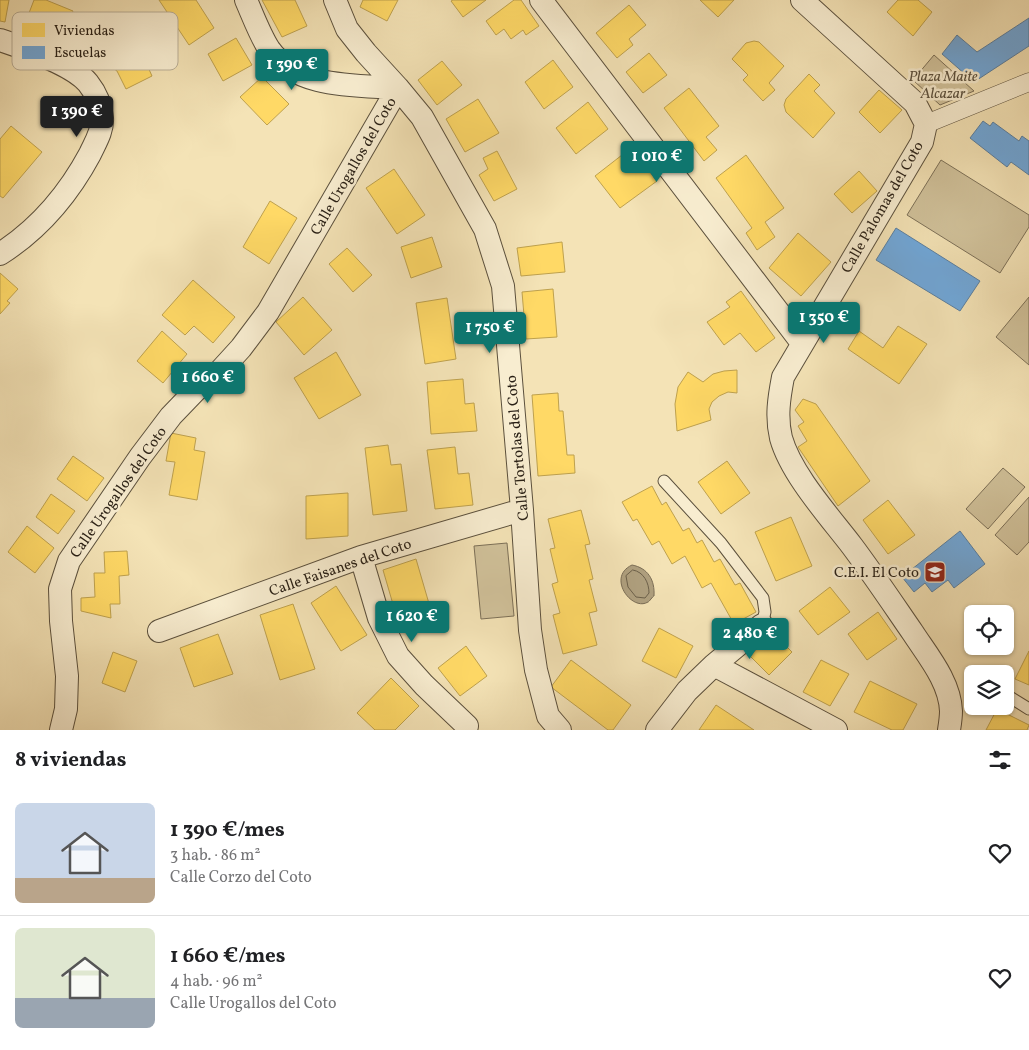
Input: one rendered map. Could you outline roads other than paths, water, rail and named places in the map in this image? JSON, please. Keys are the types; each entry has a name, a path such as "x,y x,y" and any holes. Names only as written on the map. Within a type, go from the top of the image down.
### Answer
{"street":[{"path":"246,0 269,49 283,64 302,75 337,84 398,88"},
{"name":"Calle Tortolas del Coto","path":"335,0 348,29 366,53 422,117 485,229 502,286 522,510 530,630 536,670 548,716 560,730"},
{"path":"541,0 802,343"},
{"name":"Calle Palomas del Coto","path":"802,0 915,103 926,124 922,142 783,377 778,416 781,438 788,456 806,485 872,573 925,651 945,685 951,710 949,730"},
{"path":"0,40 12,45"},
{"path":"0,254 21,240 44,220 67,192 99,135 102,119 98,100 87,82 72,70"},
{"path":"926,124 1029,82"},
{"name":"Calle Urogallos del Coto","path":"61,730 66,709 67,676 60,621 60,589 69,561 171,416 196,390 220,371 241,348 268,312 398,88"},
{"name":"Calle Faisanes del Coto","path":"159,631 361,557 522,510"},
{"path":"361,557 379,618 398,656 424,686 467,726"},
{"path":"657,730 687,691 714,665 762,625"},
{"path":"714,665 836,730"}],"lane":[{"path":"664,481 721,543 762,598 765,612 762,625"},
{"path":"1014,700 1029,709"}],"water":[{"path":"632,565 646,572 652,580 654,596 648,602 642,604 635,602 624,592 621,585 621,577 625,570"}],"place":[{"name":"C.E.I. El Coto","path":"935,572"}],"park label":[{"name":"Plaza Maite Alcazar","path":"943,84"}]}
